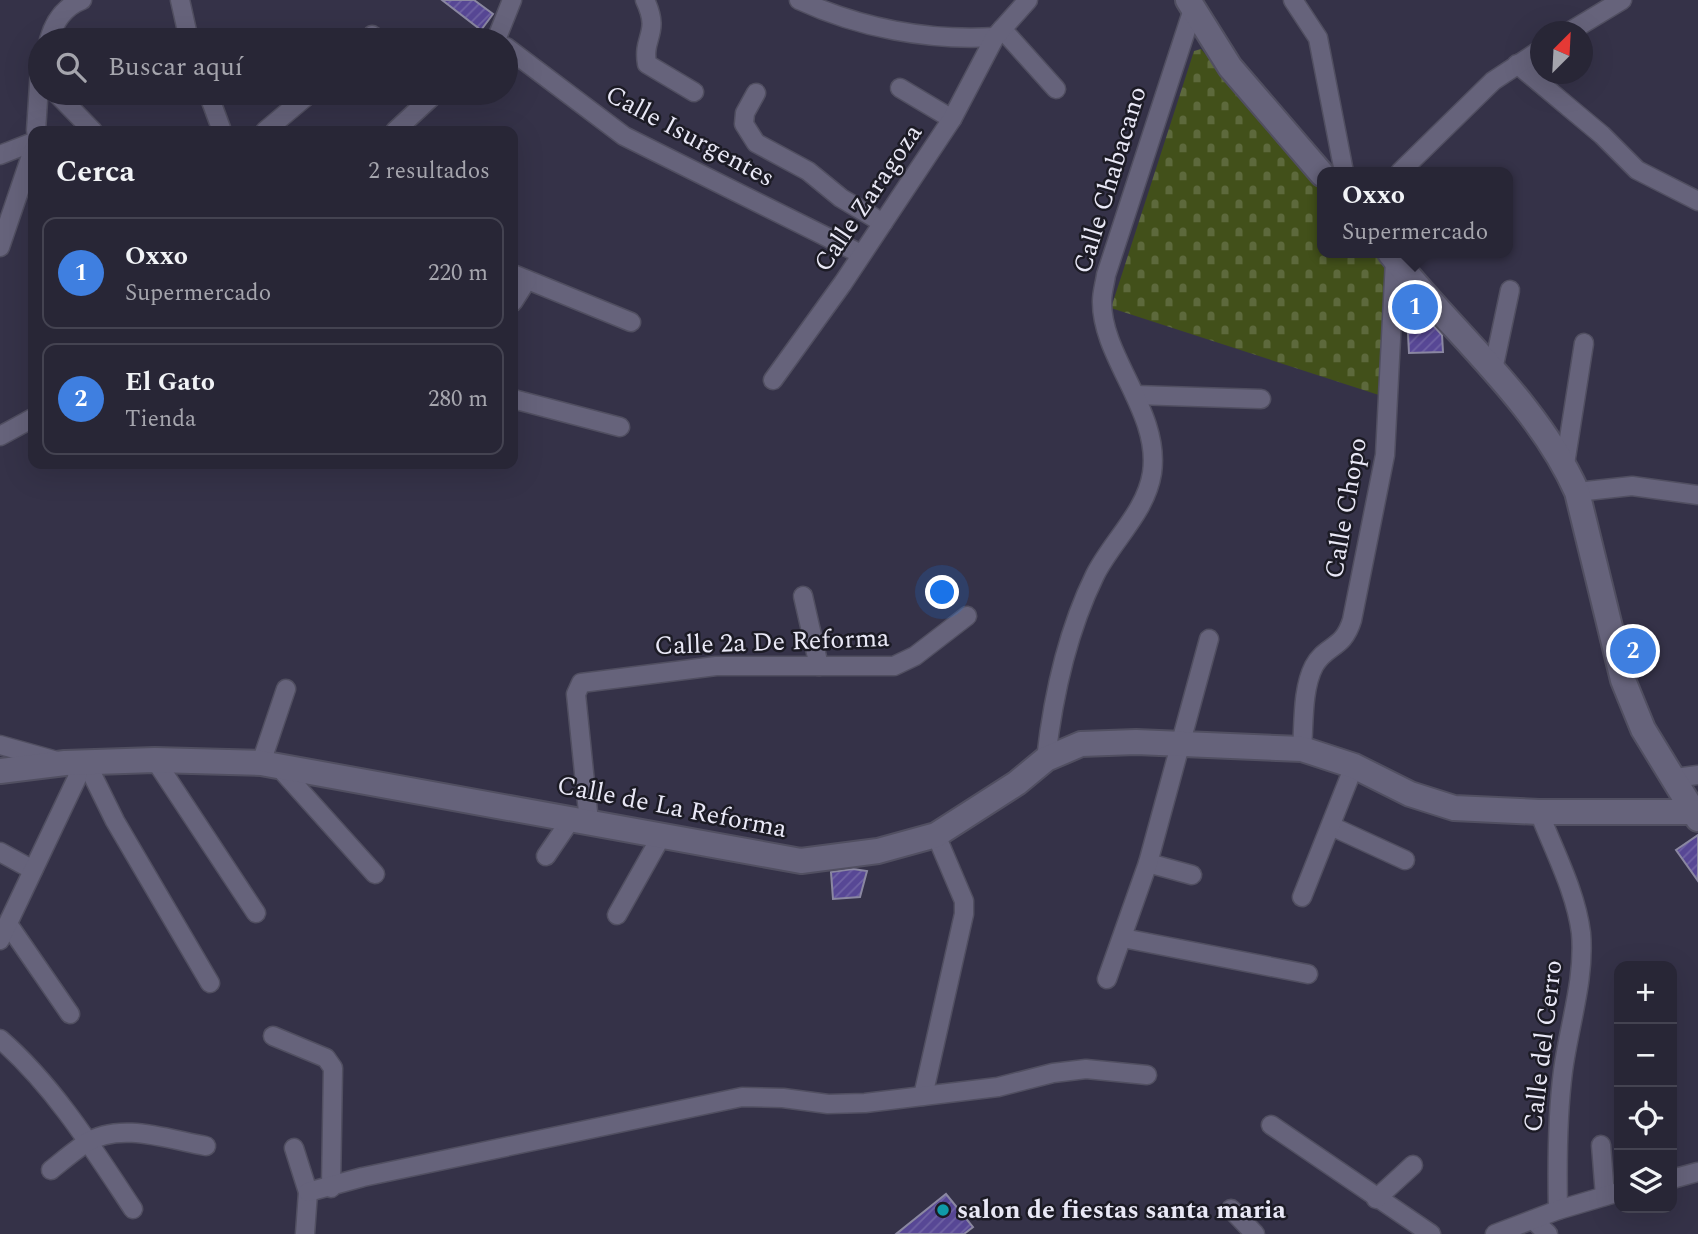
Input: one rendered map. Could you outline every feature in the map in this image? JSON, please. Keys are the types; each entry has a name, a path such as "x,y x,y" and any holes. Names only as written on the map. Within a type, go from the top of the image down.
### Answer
{"street":[{"path":"180,0 186,28"},
{"path":"501,28 512,0"},
{"path":"645,0 654,21 645,55 647,64 653,71 694,92"},
{"path":"799,0 827,13 910,34 960,39 999,33 1056,89"},
{"name":"Calle Zaragoza","path":"773,380 952,119 999,33 1028,0"},
{"path":"1293,0 1318,38 1343,167"},
{"path":"1587,21 1622,0"},
{"path":"53,28 65,10 79,1"},
{"path":"1190,5 1230,67 1317,168"},
{"name":"Calle Chabacano","path":"1046,759 1056,686 1068,645 1096,574 1143,500 1151,477 1153,457 1149,432 1107,327 1102,302 1129,199 1190,5"},
{"name":"Calle Isurgentes","path":"518,56 624,136 861,254"},
{"path":"1405,167 1477,95 1530,56"},
{"path":"1517,64 1602,135 1637,170 1698,201"},
{"path":"900,88 952,119"},
{"path":"756,93 745,113 744,124 756,143 808,171 841,198 883,223"},
{"path":"36,126 38,105"},
{"path":"68,105 88,126"},
{"path":"212,105 220,126"},
{"path":"271,126 296,105"},
{"path":"400,126 423,105"},
{"path":"0,155 28,144"},
{"path":"0,247 28,165"},
{"name":"Calle Chopo","path":"1302,749 1309,681 1315,665 1348,635 1385,455 1392,258"},
{"path":"1394,258 1493,370 1565,464 1577,492 1623,680 1643,729 1687,776 1696,816"},
{"path":"520,277 631,322"},
{"path":"1493,370 1510,290"},
{"path":"1565,464 1584,343"},
{"path":"1135,395 1261,400"},
{"path":"518,400 620,428"},
{"path":"0,436 28,421"},
{"path":"1577,492 1632,486 1698,495"},
{"path":"803,596 819,666"},
{"name":"Calle 2a De Reforma","path":"581,820 576,694 580,682 716,666 881,667 904,663 967,616"},
{"path":"1107,979 1148,863 1209,639"},
{"path":"286,689 269,764 375,874"},
{"name":"Calle de La Reforma","path":"0,771 76,763 155,760 269,764 802,861 878,851 936,835 1017,783 1046,759 1081,744 1302,749 1354,766 1410,794 1454,808 1696,816"},
{"path":"0,745 76,763 115,821 210,983"},
{"path":"155,760 256,913"},
{"path":"70,1014 4,932 77,778 76,763"},
{"path":"1302,897 1354,766"},
{"name":"Calle del Cerro","path":"1539,812 1573,898 1581,942 1582,964 1563,1070 1557,1126 1558,1210"},
{"path":"547,856 581,820"},
{"path":"1331,826 1405,860"},
{"path":"617,915 662,835"},
{"path":"923,1096 964,914 964,901 936,835"},
{"path":"0,852 33,870"},
{"path":"1148,863 1192,875"},
{"path":"1123,938 1308,974"},
{"path":"273,1036 326,1058 333,1068 331,1188"},
{"path":"0,1040 29,1067 88,1142 133,1209"},
{"path":"308,1192 331,1188 363,1177 742,1097 783,1098 828,1104 998,1087 1075,1070 1147,1075"},
{"path":"1270,1125 1431,1234"},
{"path":"51,1170 88,1142 108,1134 130,1133 206,1146"},
{"path":"1495,1234 1558,1210 1612,1194 1601,1145"},
{"path":"294,1148 308,1192 305,1234"},
{"path":"1376,1199 1413,1165"},
{"path":"1677,1177 1698,1172"},
{"path":"1231,1209 1255,1234"},
{"path":"1532,1220 1548,1234"}],"green space":[{"path":"1201,49 1317,186 1317,258 1378,258 1391,273 1385,397 1111,308 1194,51"}],"building":[{"path":"442,0 474,0 493,14 482,28 478,28"},
{"path":"1406,296 1442,335 1443,352 1409,353"},
{"path":"1698,835 1698,881 1676,850"},
{"path":"853,869 867,871 860,897 833,899 831,872"},
{"name":"salon de fiestas santa maria","path":"946,1194 973,1227 964,1234 896,1234"}],"place":[{"name":"Oxxo","path":"1415,307"},
{"name":"El Gato","path":"1633,651"},
{"name":"salon de fiestas santa maria","path":"943,1210"}]}
